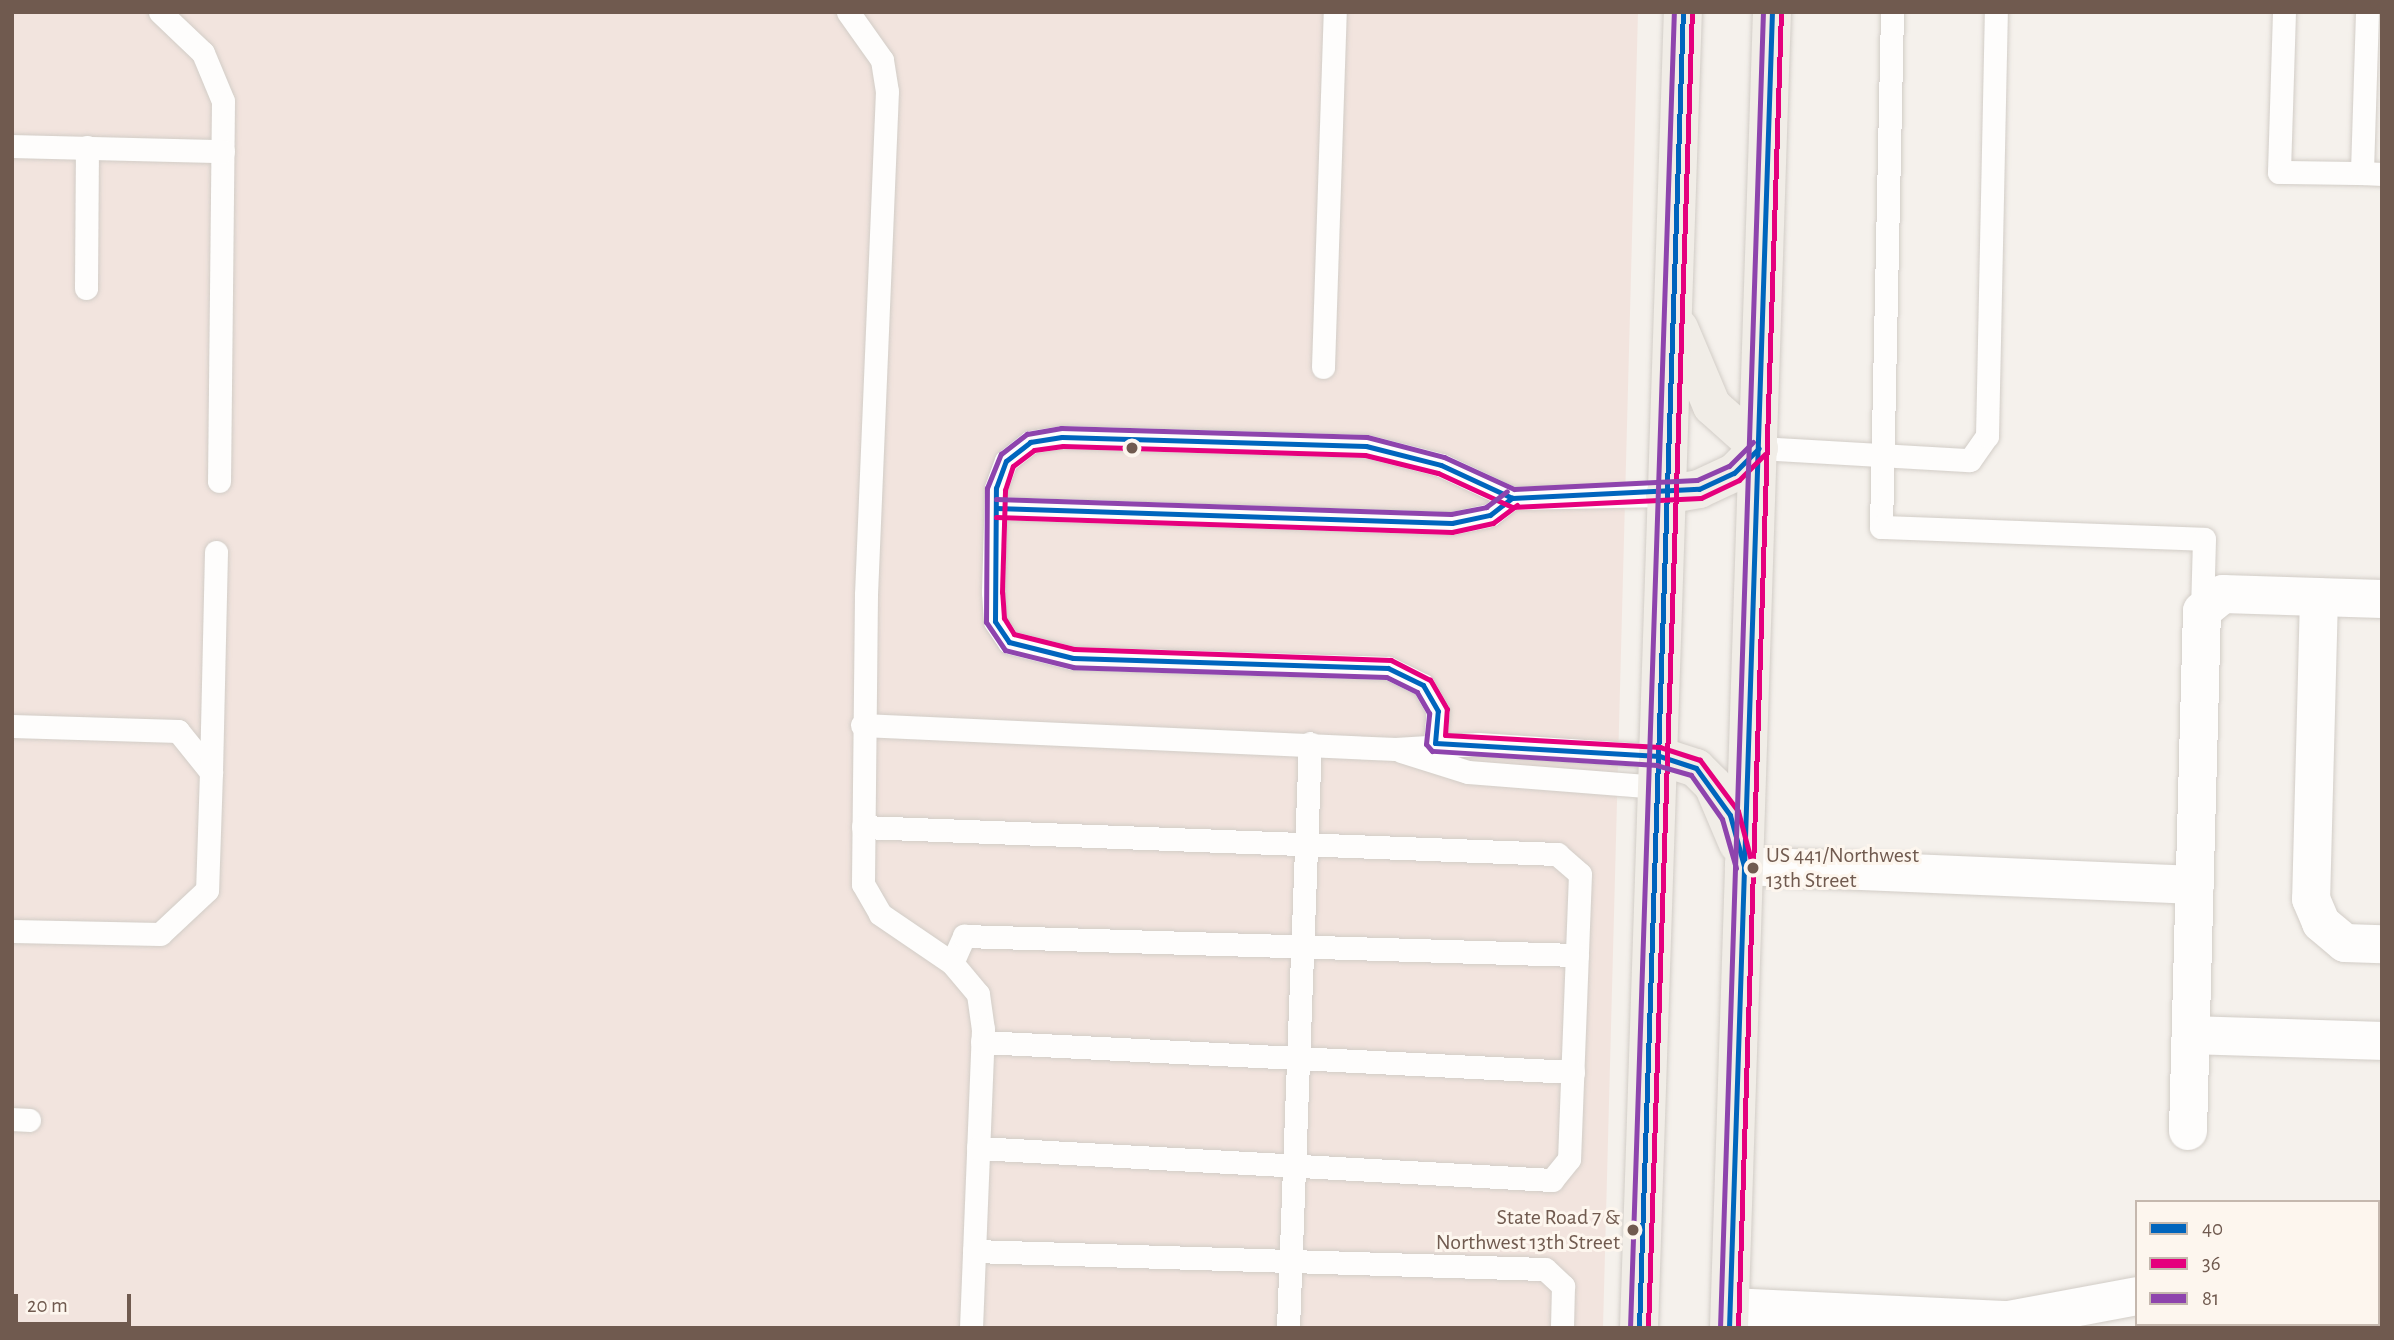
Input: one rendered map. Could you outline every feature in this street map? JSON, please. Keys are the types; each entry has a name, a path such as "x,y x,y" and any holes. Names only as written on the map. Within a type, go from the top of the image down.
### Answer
{"main road":[{"path":"1639,1328 1683,12"},
{"path":"1730,1318 1772,12"},
{"path":"1674,313 1712,406 1759,448"},
{"path":"1665,495 1699,489 1734,473 1759,448"},
{"path":"1658,772 1696,768 1713,785 1730,815 1744,866"}],"street":[{"path":"2188,1131 2202,611 2223,594 2382,599"},
{"path":"2319,597 2307,857 2311,899 2321,923 2345,943 2382,944"},
{"path":"1744,866 2195,885"},
{"path":"2191,1035 2382,1041"},
{"path":"1730,1318 2023,1324 2135,1296"}],"lane":[{"path":"160,12 203,53 223,101 219,481"},
{"path":"848,12 882,60 887,91 862,725 863,884 880,914 952,963 978,994 982,1042 971,1328"},
{"path":"1323,367 1335,12"},
{"path":"1892,12 1881,527 2204,539 2202,611"},
{"path":"1759,448 1881,458 1969,460 1987,436 1996,12"},
{"path":"2284,12 2279,172 2372,173 2367,12"},
{"path":"12,146 223,151"},
{"path":"86,288 87,147"},
{"path":"1435,743 1438,712 1423,685 1388,668 1073,659 1009,642 995,621 996,509 1006,461 1030,442 1062,437 1366,446 1441,465 1512,498 1665,495"},
{"path":"996,509 1452,523 1490,515 1512,498"},
{"path":"12,931 160,934 207,890 216,552"},
{"path":"862,725 1310,743 1395,749 1435,743 1658,772"},
{"path":"12,726 178,731 211,772"},
{"path":"1288,1328 1310,743"},
{"path":"1395,749 1468,772 1658,772"},
{"path":"863,827 1557,854 1580,874 1569,1159 1552,1180 1294,1170 978,1148"},
{"path":"952,963 964,936 1577,955"},
{"path":"982,1042 1298,1061 1573,1072"},
{"path":"974,1251 1545,1269 1563,1286 1562,1328"}],"shaded area":[{"path":"12,12 1638,12 1603,1328 12,1328"}],"transit line":[{"name":"81","path":"1630,1328 1674,12"},
{"name":"40","path":"1639,1328 1683,12"},
{"name":"36","path":"1648,1328 1692,12"},
{"name":"81","path":"1720,1328 1763,12"},
{"name":"40","path":"1729,1328 1772,12"},
{"name":"36","path":"1738,1328 1781,12"},
{"name":"81","path":"1736,868 1722,819 1691,775 1657,765 1432,751 1426,744 1429,713 1417,692 1386,677 1073,667 1005,650 986,622 987,488 1001,454 1027,434 1061,428 1367,437 1444,457 1514,489 1697,480 1729,466 1753,442"},
{"name":"40","path":"1744,866 1730,815 1696,768 1659,756 1435,743 1438,711 1423,685 1388,668 1073,658 1009,642 995,621 996,488 1006,461 1030,442 1062,437 1366,446 1441,465 1512,498 1699,489 1734,473 1759,448"},
{"name":"36","path":"1752,864 1738,811 1700,760 1660,747 1445,735 1447,709 1430,680 1391,660 1074,649 1014,634 1004,618 1002,592 1005,490 1013,466 1034,450 1063,446 1365,455 1438,473 1512,507 1701,498 1739,480 1765,454"},
{"name":"81","path":"996,499 1451,514 1486,507 1507,491"},
{"name":"40","path":"996,508 1452,523 1490,515 1512,498"},
{"name":"36","path":"996,517 1452,532 1493,523 1517,505"}],"place":[{"name":"US 441/Northwest 13th Street","path":"1753,868"},
{"name":"State Road 7 & Northwest 13th Street","path":"1633,1230"}]}
